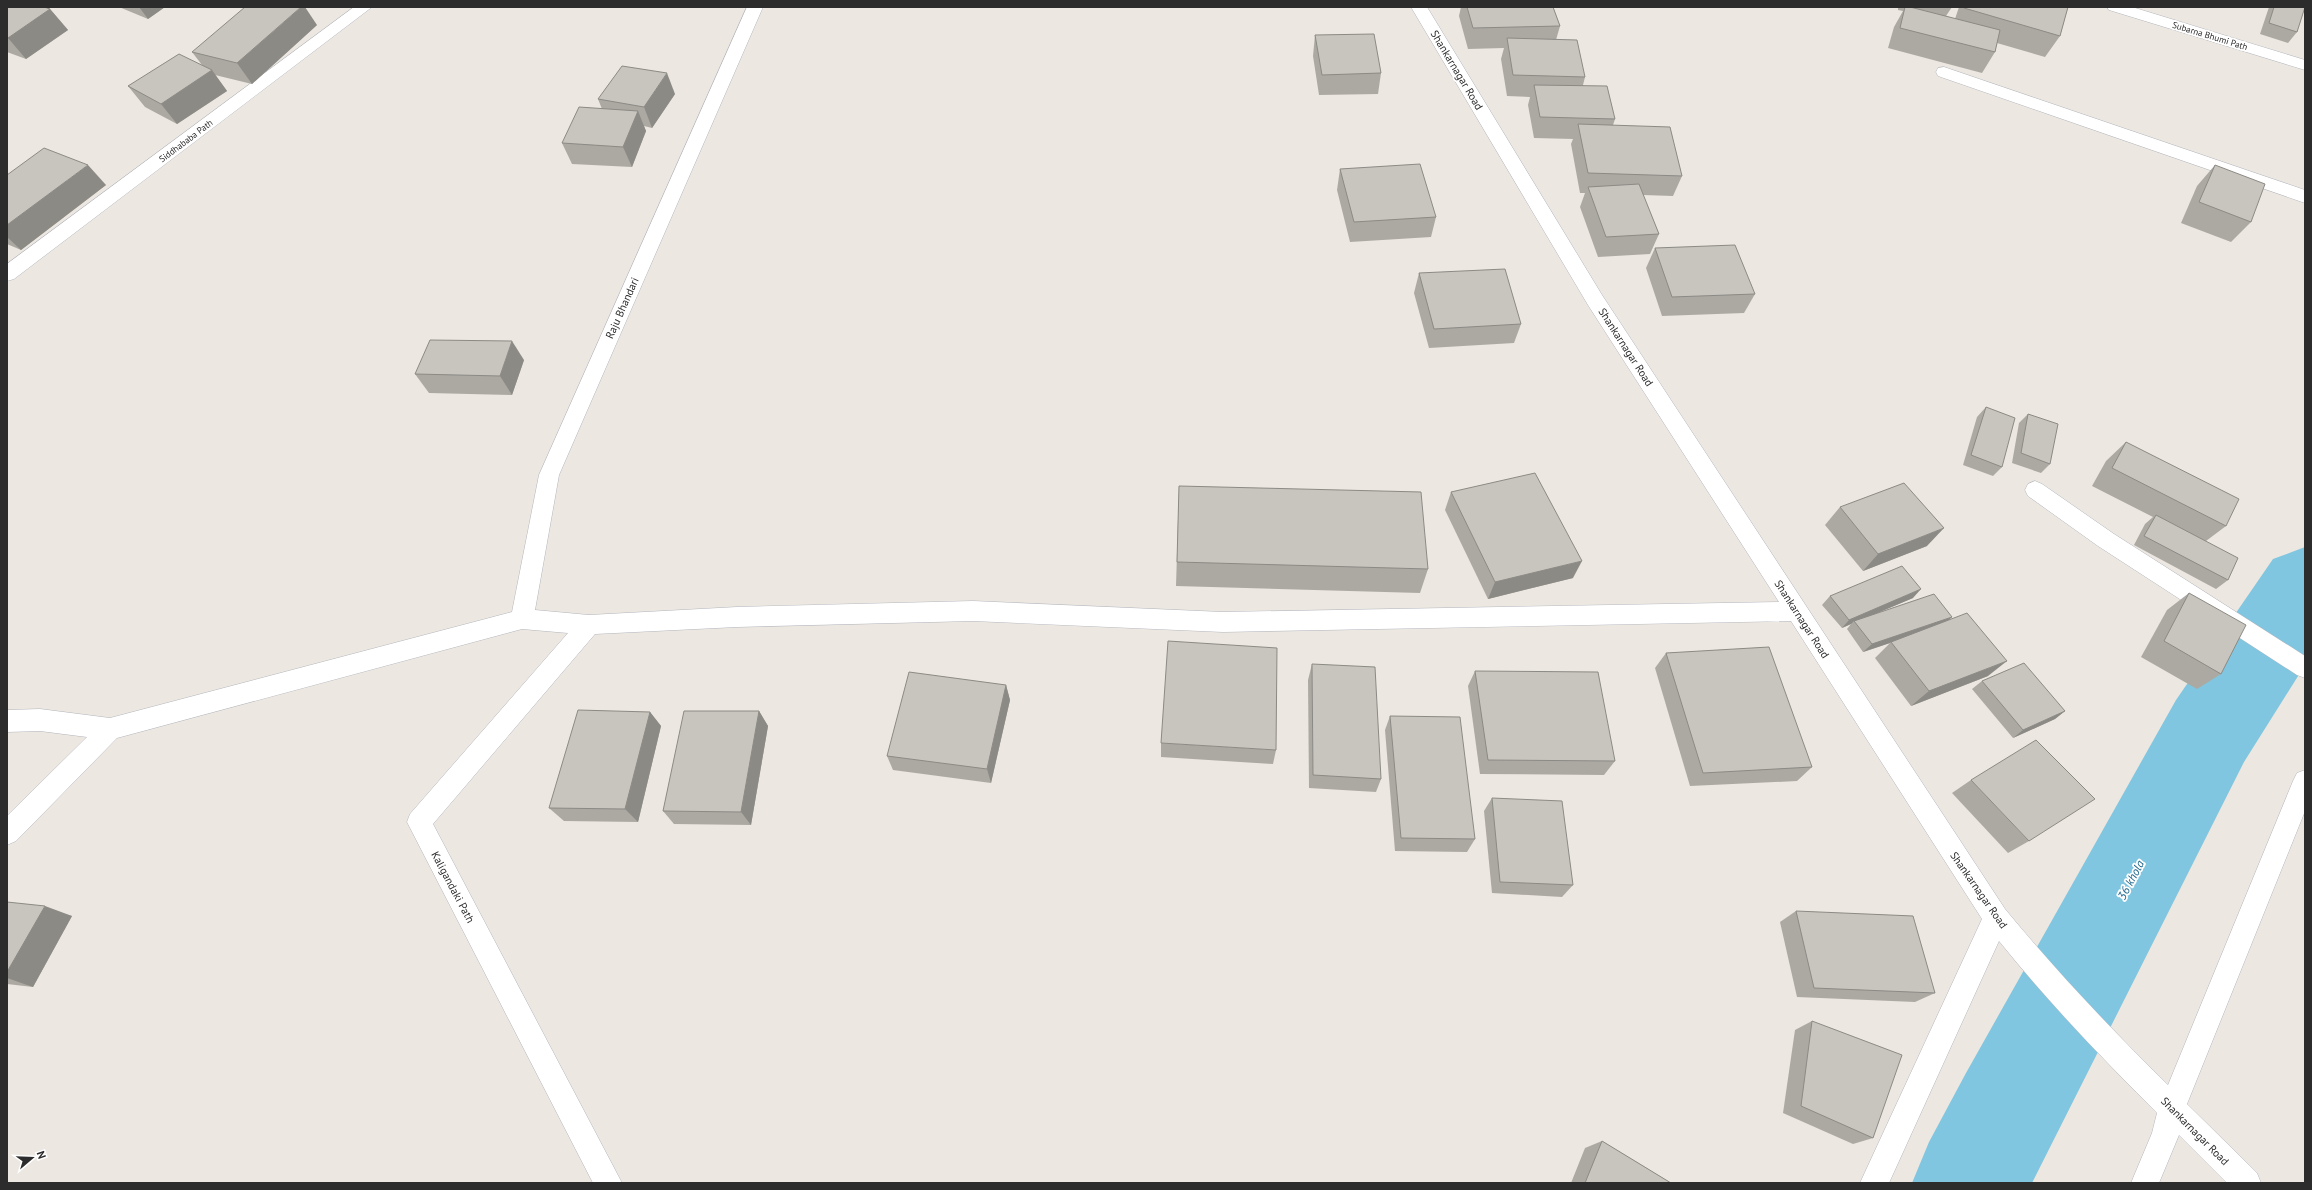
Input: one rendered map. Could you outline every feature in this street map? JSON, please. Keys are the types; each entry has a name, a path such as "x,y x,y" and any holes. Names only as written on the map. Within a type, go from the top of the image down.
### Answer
{"street":[{"name":"Siddhababa Path","path":"7,274 364,7"},
{"name":"Raju Bhandari","path":"522,619 549,475 754,7"},
{"name":"Shankarnagar Road","path":"1419,7 1595,300 1996,918 2036,967 2100,1037 2247,1183"},
{"name":"Subarna Bhumi Path","path":"2115,7 2305,65"},
{"path":"1944,72 2305,197"},
{"path":"2034,490 2106,540 2300,666"},
{"path":"7,721 40,720 110,729 522,619 589,625 737,617 973,611 1223,622 1797,611"},
{"name":"Kaligandaki Path","path":"589,625 419,822 608,1183"},
{"path":"7,833 110,729"},
{"path":"2149,1173 2166,1134 2172,1108 2305,781"},
{"path":"1874,1183 1996,918"}],"building":[{"path":"7,7 44,7 50,9 7,38"},
{"path":"245,7 301,7 237,63 192,52"},
{"path":"1467,7 1553,7 1560,26 1473,28"},
{"path":"1905,7 2000,30 1995,52 1900,28"},
{"path":"2068,7 2060,36 1964,8"},
{"path":"2274,7 2305,7 2297,32 2269,23"},
{"path":"1374,34 1381,73 1322,75 1315,35"},
{"path":"1507,38 1577,40 1585,77 1513,75"},
{"path":"179,54 212,70 161,104 128,86"},
{"path":"622,66 667,73 644,107 598,99"},
{"path":"1534,85 1607,86 1615,119 1540,117"},
{"path":"579,107 638,111 623,147 562,143"},
{"path":"1578,124 1670,127 1682,176 1588,173"},
{"path":"44,148 88,165 7,225 7,175"},
{"path":"1420,164 1436,217 1354,222 1340,169"},
{"path":"2215,165 2265,184 2251,222 2199,202"},
{"path":"1639,184 1659,234 1606,237 1588,187"},
{"path":"1735,245 1755,294 1672,297 1655,248"},
{"path":"1505,269 1521,324 1434,329 1419,273"},
{"path":"430,340 512,341 500,376 415,374"},
{"path":"1986,407 2015,418 2002,467 1971,455"},
{"path":"2028,414 2058,424 2050,464 2021,453"},
{"path":"2126,442 2239,499 2226,526 2112,468"},
{"path":"1535,473 1582,561 1495,582 1451,492"},
{"path":"1904,483 1944,528 1878,554 1840,507"},
{"path":"1179,486 1421,492 1428,569 1177,562"},
{"path":"2156,515 2238,558 2228,580 2144,536"},
{"path":"1902,566 1921,589 1849,620 1830,596"},
{"path":"2189,593 2246,625 2221,674 2164,641"},
{"path":"1934,594 1952,617 1872,644 1854,621"},
{"path":"1967,613 2007,661 1929,691 1891,642"},
{"path":"1168,641 1277,648 1276,750 1161,743"},
{"path":"1769,647 1812,767 1703,773 1666,653"},
{"path":"2024,663 2065,711 2023,730 1982,681"},
{"path":"1312,664 1375,667 1381,779 1313,775"},
{"path":"1475,671 1598,672 1615,761 1488,760"},
{"path":"909,672 1006,685 987,769 887,756"},
{"path":"578,710 650,712 625,809 549,808"},
{"path":"684,711 759,711 741,812 663,811"},
{"path":"1390,716 1460,717 1475,839 1401,838"},
{"path":"2036,740 2095,799 2029,841 1971,780"},
{"path":"1492,798 1562,801 1573,885 1500,882"},
{"path":"7,902 45,906 7,972"},
{"path":"1796,911 1913,916 1935,993 1814,988"},
{"path":"1812,1021 1902,1055 1873,1138 1801,1106"},
{"path":"1602,1141 1671,1183 1585,1183"}],"waterway":[{"name":"36 khola","path":"1970,1183 2210,731 2305,586"}]}
